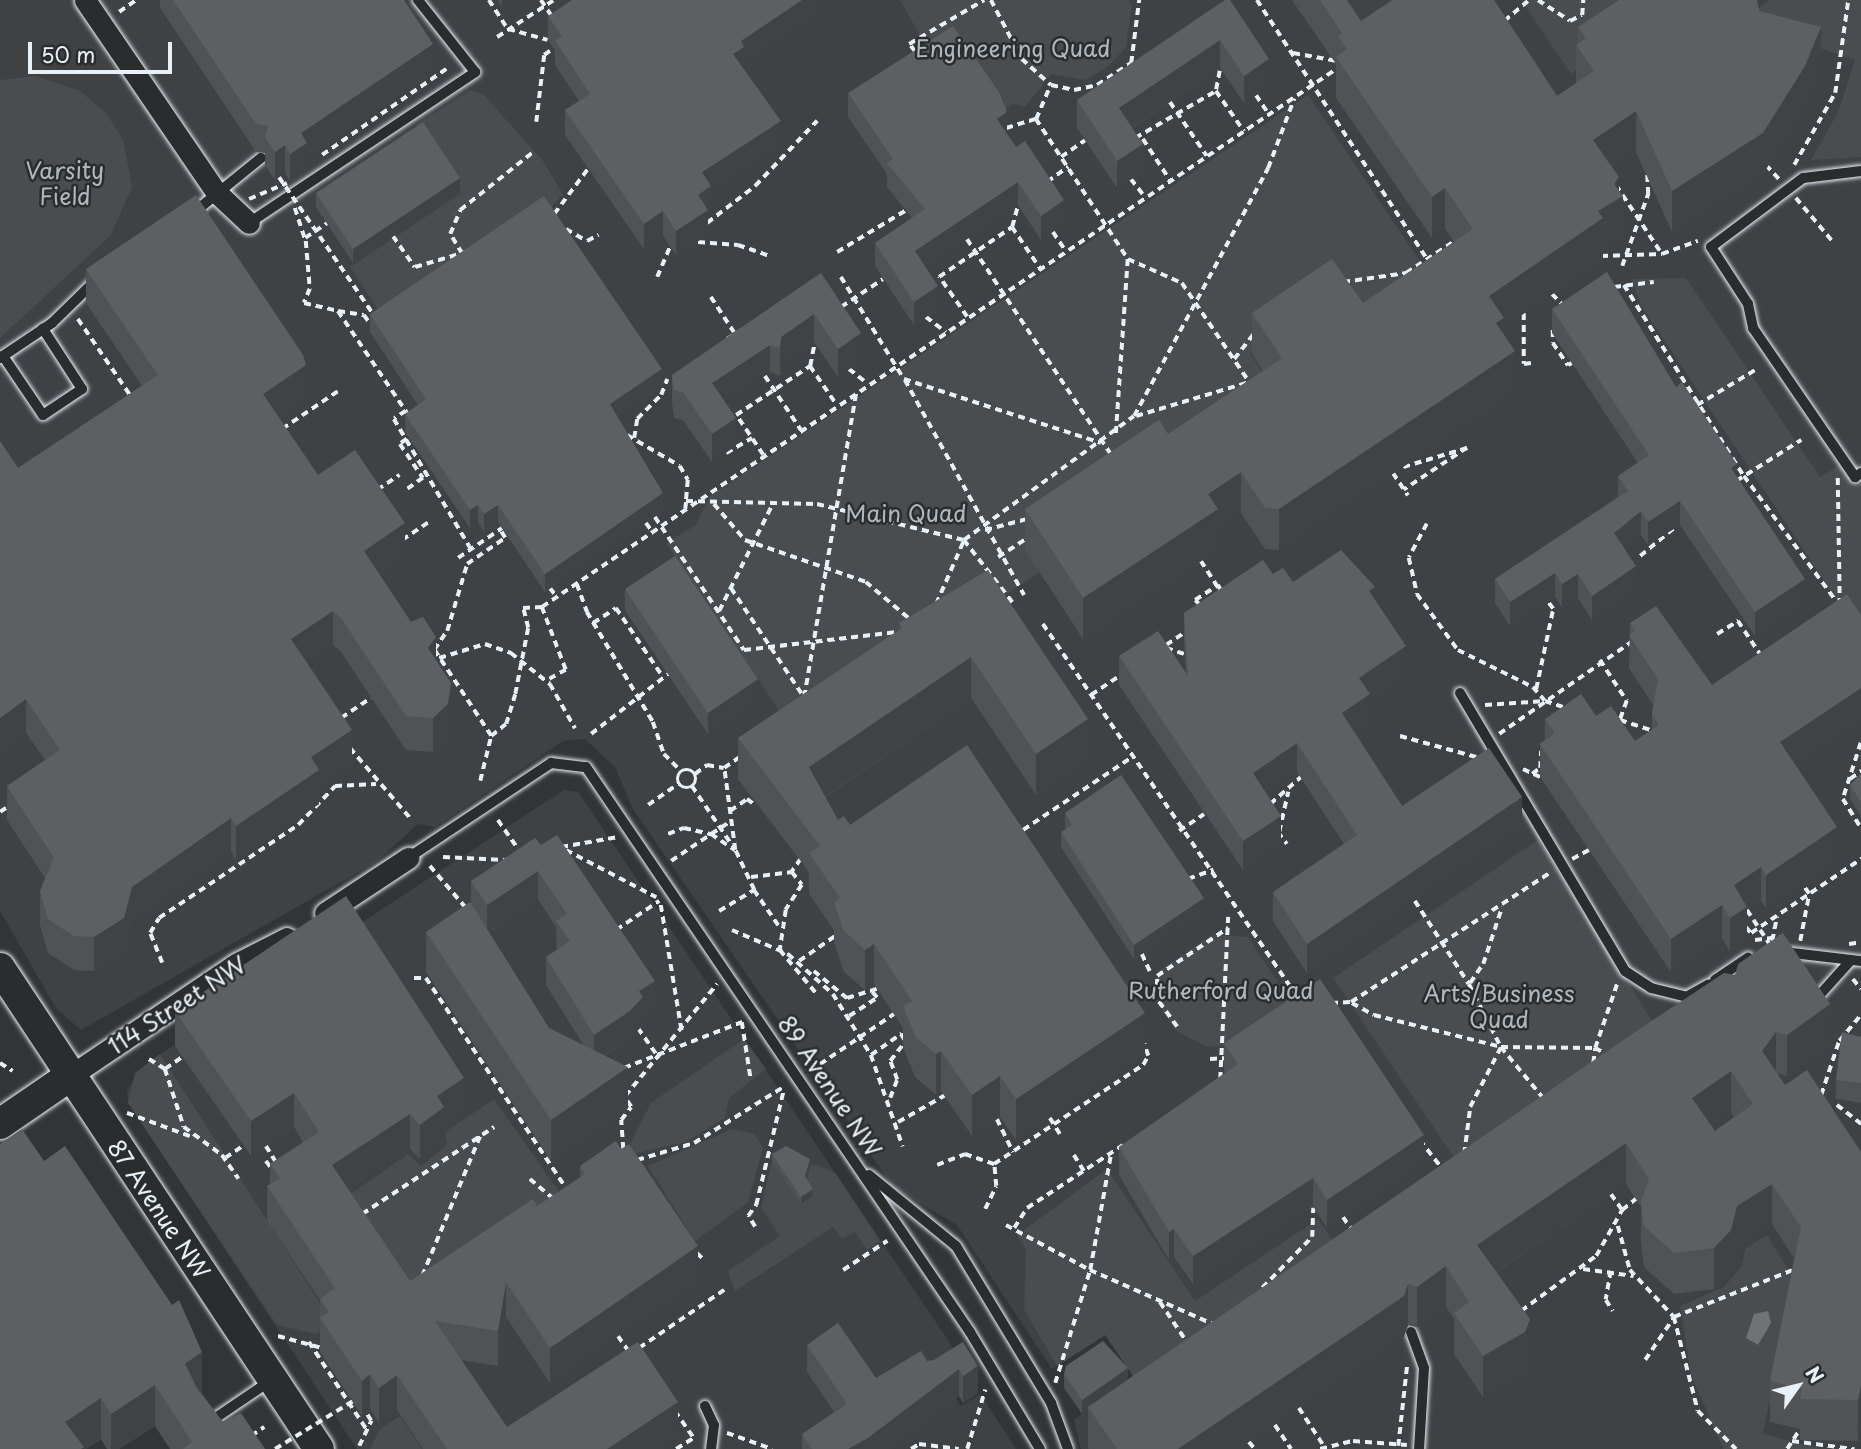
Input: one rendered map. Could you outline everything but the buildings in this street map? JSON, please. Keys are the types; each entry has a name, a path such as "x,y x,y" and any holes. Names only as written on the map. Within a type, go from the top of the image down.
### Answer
{"main road":[{"name":"87 Avenue NW","path":"0,968 319,1449"},
{"name":"114 Street NW","path":"0,1124 70,1076"}],"street":[{"path":"85,0 216,192 249,223"},
{"name":"114 Street NW","path":"70,1076 236,964 307,925 408,858"}],"lane":[{"path":"249,223 475,72 418,0"},
{"path":"180,223 261,158"},
{"path":"1861,171 1803,178 1710,247 1748,304 1753,328 1855,477 1861,473"},
{"path":"43,329 82,389 43,415 2,357 43,329 112,269"},
{"path":"1460,693 1566,863 1625,971 1639,983 1686,997 1770,949 1856,961"},
{"name":"114 Street NW","path":"408,858 551,763 570,761"},
{"name":"89 Avenue NW","path":"570,761 586,766 605,789 861,1169 1040,1449"},
{"path":"1816,999 1856,961"},
{"path":"1712,982 1723,998"},
{"path":"861,1169 946,1232 1051,1403 1068,1449"},
{"path":"1411,1332 1424,1368 1418,1447"},
{"path":"204,1425 272,1380"},
{"path":"705,1406 714,1425 711,1449"}],"path":[{"path":"119,12 136,0"},
{"path":"489,0 508,29 548,40"},
{"path":"541,0 555,21"},
{"path":"497,37 554,0"},
{"path":"922,64 909,44 984,0"},
{"path":"991,0 1013,47 1051,85 1088,89 1131,63 1139,0"},
{"path":"1256,0 1427,260"},
{"path":"1503,22 1529,0"},
{"path":"1538,0 1570,21 1581,15 1583,0"},
{"path":"1772,188 1781,181 1813,139 1835,93 1849,0"},
{"path":"1497,13 1509,33"},
{"path":"536,122 544,55 554,48"},
{"path":"480,781 491,736 506,724 528,628 523,608 542,607 895,365 1346,63 1291,53"},
{"path":"318,167 324,150 449,67"},
{"path":"1122,137 1143,139 1216,91 1220,71"},
{"path":"1004,129 1036,119 1051,85"},
{"path":"1216,91 1244,131"},
{"path":"1256,95 1268,113"},
{"path":"930,615 964,541 983,523 1116,435 1134,416 1198,305 1268,168 1294,97"},
{"path":"1170,102 1207,156"},
{"path":"1036,119 1128,259 1182,284 1255,391"},
{"path":"702,226 755,186 817,121"},
{"path":"1143,139 1170,180"},
{"path":"1061,157 1085,141"},
{"path":"468,263 450,234 460,210 532,153"},
{"path":"1766,164 1781,181"},
{"path":"547,218 590,166"},
{"path":"1039,187 1068,167"},
{"path":"1622,265 1639,220 1647,175"},
{"path":"279,177 380,324"},
{"path":"245,199 284,179 292,185 300,179"},
{"path":"1131,179 1145,197"},
{"path":"1614,181 1662,254"},
{"path":"1795,197 1834,243"},
{"path":"547,204 560,226 587,241 598,235"},
{"path":"295,208 305,238 310,289 304,303 364,314 374,329"},
{"path":"933,277 939,277 1012,227 1017,208"},
{"path":"837,252 908,209"},
{"path":"305,238 327,223"},
{"path":"1012,227 1040,268"},
{"path":"1053,232 1066,251"},
{"path":"1601,256 1662,254 1710,234"},
{"path":"393,236 415,267 471,251"},
{"path":"967,239 1116,462"},
{"path":"698,242 738,244 770,257"},
{"path":"1333,285 1406,273 1453,242"},
{"path":"657,277 670,246"},
{"path":"1116,435 1128,259"},
{"path":"841,277 852,300 904,379 999,557 1024,595"},
{"path":"939,277 967,318"},
{"path":"830,314 883,279"},
{"path":"1611,288 1654,282"},
{"path":"1624,285 1744,475 1847,616"},
{"path":"1552,294 1568,310"},
{"path":"711,297 734,332"},
{"path":"69,305 140,409"},
{"path":"338,311 416,424"},
{"path":"1524,313 1524,364 1531,363"},
{"path":"926,317 946,332"},
{"path":"1234,359 1265,325"},
{"path":"1558,325 1550,337 1568,365 1572,363"},
{"path":"734,332 751,331"},
{"path":"727,350 734,332"},
{"path":"814,345 810,366 837,405"},
{"path":"726,413 737,415 810,366"},
{"path":"849,369 868,384"},
{"path":"1689,410 1755,370"},
{"path":"765,376 800,430"},
{"path":"634,438 637,419 661,395 667,379"},
{"path":"904,379 1103,443"},
{"path":"1134,416 1249,381 1262,385"},
{"path":"279,431 341,389"},
{"path":"804,697 828,570 856,392"},
{"path":"406,411 394,419 471,549"},
{"path":"737,415 763,455"},
{"path":"618,433 634,438 682,469 685,509"},
{"path":"726,453 752,438"},
{"path":"407,439 400,444 423,478 408,489"},
{"path":"1736,481 1801,440"},
{"path":"1403,467 1466,448 1404,490"},
{"path":"1838,472 1841,608"},
{"path":"1393,473 1408,495"},
{"path":"365,498 399,475"},
{"path":"686,501 771,507 836,507 964,541 973,544 1013,603"},
{"path":"714,504 752,544 879,589 920,630"},
{"path":"719,612 771,507"},
{"path":"654,517 744,650 907,631"},
{"path":"985,530 1037,519"},
{"path":"396,544 429,522"},
{"path":"646,523 652,531"},
{"path":"1427,524 1409,558 1417,594 1458,650 1536,689 1545,701 1553,706 1580,711"},
{"path":"1640,556 1674,528"},
{"path":"458,558 501,529 505,538 467,564 447,631 433,650 491,736"},
{"path":"999,557 1032,534"},
{"path":"1201,561 1226,600"},
{"path":"576,583 593,623 638,695 664,754 682,772 695,774"},
{"path":"1207,617 1195,600 1218,585 1223,593 1231,588"},
{"path":"551,588 557,597"},
{"path":"730,588 811,708"},
{"path":"1536,689 1553,609 1547,601"},
{"path":"542,607 566,670 546,681"},
{"path":"593,623 616,608 663,677"},
{"path":"1830,615 1841,608"},
{"path":"1717,634 1738,621 1748,630 1763,659"},
{"path":"1043,624 1179,831 1213,870 1304,1006"},
{"path":"1165,661 1158,651 1196,624"},
{"path":"1498,735 1600,660 1641,636"},
{"path":"431,663 485,643 520,658 546,681 575,728"},
{"path":"1163,648 1184,654"},
{"path":"1753,666 1774,651"},
{"path":"1600,660 1627,701 1620,720"},
{"path":"1091,695 1124,673"},
{"path":"592,734 638,695 668,674"},
{"path":"334,723 371,698"},
{"path":"1469,706 1545,701"},
{"path":"1550,718 1553,706"},
{"path":"1607,717 1655,732"},
{"path":"1620,720 1628,731"},
{"path":"1400,736 1476,757"},
{"path":"1532,774 1540,768 1543,742"},
{"path":"1861,743 1848,780 1844,807 1861,828"},
{"path":"347,744 376,784 412,820"},
{"path":"1471,766 1483,745"},
{"path":"692,786 695,774 707,765 724,768 746,753"},
{"path":"1023,830 1132,757"},
{"path":"724,768 735,850"},
{"path":"1848,780 1861,771"},
{"path":"648,805 680,783 682,772"},
{"path":"1259,803 1263,809 1306,773"},
{"path":"314,796 346,782 376,784"},
{"path":"680,783 692,786 735,850 751,877 754,890 781,930"},
{"path":"1087,787 1093,795"},
{"path":"1279,832 1288,790"},
{"path":"162,963 150,937 155,922 298,825 325,793"},
{"path":"0,812 22,797"},
{"path":"730,811 747,799 755,805"},
{"path":"1179,831 1205,814"},
{"path":"498,820 524,857"},
{"path":"671,861 731,821"},
{"path":"1274,825 1287,845"},
{"path":"668,834 684,828 711,834 735,850"},
{"path":"547,851 618,837"},
{"path":"558,848 660,900"},
{"path":"1322,1004 1351,1002 1589,850"},
{"path":"443,857 524,857 535,854"},
{"path":"751,877 792,872 801,859"},
{"path":"1739,915 1751,933 1861,859"},
{"path":"430,866 472,916"},
{"path":"1179,875 1197,880 1213,870"},
{"path":"792,872 802,885 781,930 779,950 816,993"},
{"path":"1800,942 1809,894 1802,884"},
{"path":"719,911 754,890"},
{"path":"610,934 660,900"},
{"path":"660,900 681,1032"},
{"path":"1415,901 1469,984 1501,1047 1553,1109"},
{"path":"1469,984 1483,964 1503,905"},
{"path":"1747,910 1770,949"},
{"path":"1770,949 1777,916"},
{"path":"1216,1086 1220,1079 1228,918"},
{"path":"1177,1027 1156,998 1157,976 1228,928"},
{"path":"732,930 799,961 847,998 877,989"},
{"path":"799,961 840,933"},
{"path":"1142,954 1150,971"},
{"path":"806,967 849,1016 872,1055 890,1098 903,1147"},
{"path":"1590,1075 1595,1048 1625,971"},
{"path":"414,978 426,978 572,1196"},
{"path":"1853,979 1861,989"},
{"path":"618,1103 659,1059 717,984"},
{"path":"849,1016 877,998 872,992"},
{"path":"1351,1002 1374,1015 1501,1047 1595,1048 1616,1058"},
{"path":"1331,1003 1336,1012"},
{"path":"810,1071 894,1014"},
{"path":"1811,1102 1825,1092 1839,1041 1861,1015"},
{"path":"615,1071 659,1059 742,1021 751,1080"},
{"path":"638,1028 659,1059"},
{"path":"872,1055 901,1034 908,1040 890,1061 897,1080 890,1098"},
{"path":"993,1164 1143,1065 1148,1051 1138,1035"},
{"path":"1463,1166 1470,1107 1501,1047"},
{"path":"165,1069 193,1050"},
{"path":"1220,1063 1231,1056"},
{"path":"149,1059 165,1069 172,1105 196,1140"},
{"path":"1210,1059 1220,1063"},
{"path":"0,1063 13,1071"},
{"path":"1220,1079 1226,1088"},
{"path":"617,1095 624,1097 631,1107 621,1120 625,1163 694,1143 787,1085 756,1205 748,1216 755,1227"},
{"path":"898,1122 947,1094"},
{"path":"1837,1105 1861,1124"},
{"path":"127,1112 196,1140 225,1158 239,1179"},
{"path":"1049,1118 1060,1134"},
{"path":"997,1119 1013,1152"},
{"path":"352,1221 495,1126"},
{"path":"1410,1132 1449,1179"},
{"path":"419,1281 480,1136"},
{"path":"1014,1228 1027,1208 1126,1143"},
{"path":"225,1158 243,1146"},
{"path":"266,1146 279,1166"},
{"path":"1113,1152 1121,1162"},
{"path":"1051,1403 1090,1270 1113,1152"},
{"path":"937,1165 965,1154 993,1164"},
{"path":"1074,1155 1084,1171"},
{"path":"639,1160 644,1167"},
{"path":"266,1161 279,1180"},
{"path":"985,1209 996,1186 993,1164"},
{"path":"530,1179 559,1204"},
{"path":"566,1200 583,1189"},
{"path":"1611,1194 1622,1210"},
{"path":"1523,1323 1517,1314 1581,1269 1618,1224 1622,1210 1641,1195"},
{"path":"1260,1290 1312,1237 1313,1208"},
{"path":"1343,1217 1356,1236"},
{"path":"1618,1224 1622,1252 1636,1277 1674,1317 1690,1395 1736,1449"},
{"path":"1006,1225 1090,1270 1220,1327"},
{"path":"843,1270 887,1241"},
{"path":"689,1245 705,1261"},
{"path":"1645,1360 1674,1317 1801,1267"},
{"path":"1581,1269 1611,1271 1636,1277"},
{"path":"1611,1271 1606,1300 1613,1311"},
{"path":"619,1362 724,1290"},
{"path":"1159,1300 1194,1353"},
{"path":"1398,1446 1411,1332"},
{"path":"278,1336 309,1342 324,1350"},
{"path":"618,1336 639,1357"},
{"path":"309,1342 367,1430"},
{"path":"967,1449 985,1390"},
{"path":"275,1449 353,1401"},
{"path":"672,1406 693,1437"},
{"path":"1299,1408 1322,1448 1353,1441 1418,1447"},
{"path":"359,1446 371,1421 366,1413"},
{"path":"1275,1425 1290,1449"},
{"path":"254,1448 248,1438 264,1427"},
{"path":"1787,1449 1800,1429"},
{"path":"727,1433 772,1449"},
{"path":"676,1449 693,1437 704,1434"},
{"path":"1250,1441 1255,1449"},
{"path":"1792,1441 1854,1449"},
{"path":"912,1449 919,1444 960,1449"}],"shaded area":[{"path":"0,0 1861,0 1861,1449 1081,1449 1074,1420 1135,1379 1105,1335 1052,1369 957,1225 893,1187 633,809 615,767 585,739 563,741 435,827 418,824 376,862 81,1030 56,1008 0,911"},
{"path":"564,790 578,792 946,1337 964,1366 944,1380 961,1406 980,1394 1016,1449 357,1449 128,1103 127,1090 147,1063"},
{"path":"1768,1311 1771,1323 1758,1345 1746,1338 1754,1314"}],"green space":[{"name":"Engineering Quad","path":"900,0 1128,0 1132,5 1126,47 1109,66 1086,80 1051,74 1025,107 1013,104 1001,112 934,60"},
{"path":"1521,0 1620,0 1638,27 1571,74"},
{"path":"1770,0 1861,0 1861,157 1811,160 1839,110 1855,60 1757,27 1758,8"},
{"name":"Varsity Field","path":"35,76 80,91 105,112 123,139 132,187 111,235 0,338 0,80"},
{"path":"471,90 484,95 543,161 563,194 549,209 384,319 350,267 461,193 416,125"},
{"name":"Main Quad","path":"1308,95 1440,291 1367,341 1335,295 1250,353 1280,400 1040,572 795,734 666,543 696,525 709,497"},
{"path":"1686,278 1820,477 1847,461 1861,480 1861,636 1640,304 1632,279"},
{"name":"Arts/Business Quad","path":"1538,840 1661,1035 1463,1171 1333,978"},
{"name":"Rutherford Quad","path":"1212,935 1248,937 1291,1002 1226,1046 1207,1047 1175,1030 1152,995 1159,971"},
{"path":"744,1039 766,1069 729,1098 725,1118 685,1142 634,1154 629,1146 651,1103"},
{"path":"160,1054 333,1323 316,1334 277,1325 128,1103 135,1073"},
{"path":"494,1099 569,1206 412,1310 339,1202 408,1154 421,1166 447,1145 445,1132"},
{"path":"732,1129 754,1134 763,1148 748,1202 695,1241 648,1166"},
{"path":"772,1161 807,1179 810,1166 818,1165 836,1174 880,1241 867,1250 855,1232 842,1239 833,1227 735,1291 728,1271 780,1236 761,1208"},
{"path":"1107,1169 1195,1301 1318,1219 1346,1260 1147,1396 1105,1335 1057,1366 1024,1309 1026,1250 1017,1235"},
{"path":"1767,1235 1793,1277 1763,1434 1820,1449 1723,1449 1691,1374 1680,1306 1724,1287 1742,1266 1745,1249"},
{"path":"400,1416 422,1449 370,1449 380,1429"}]}
